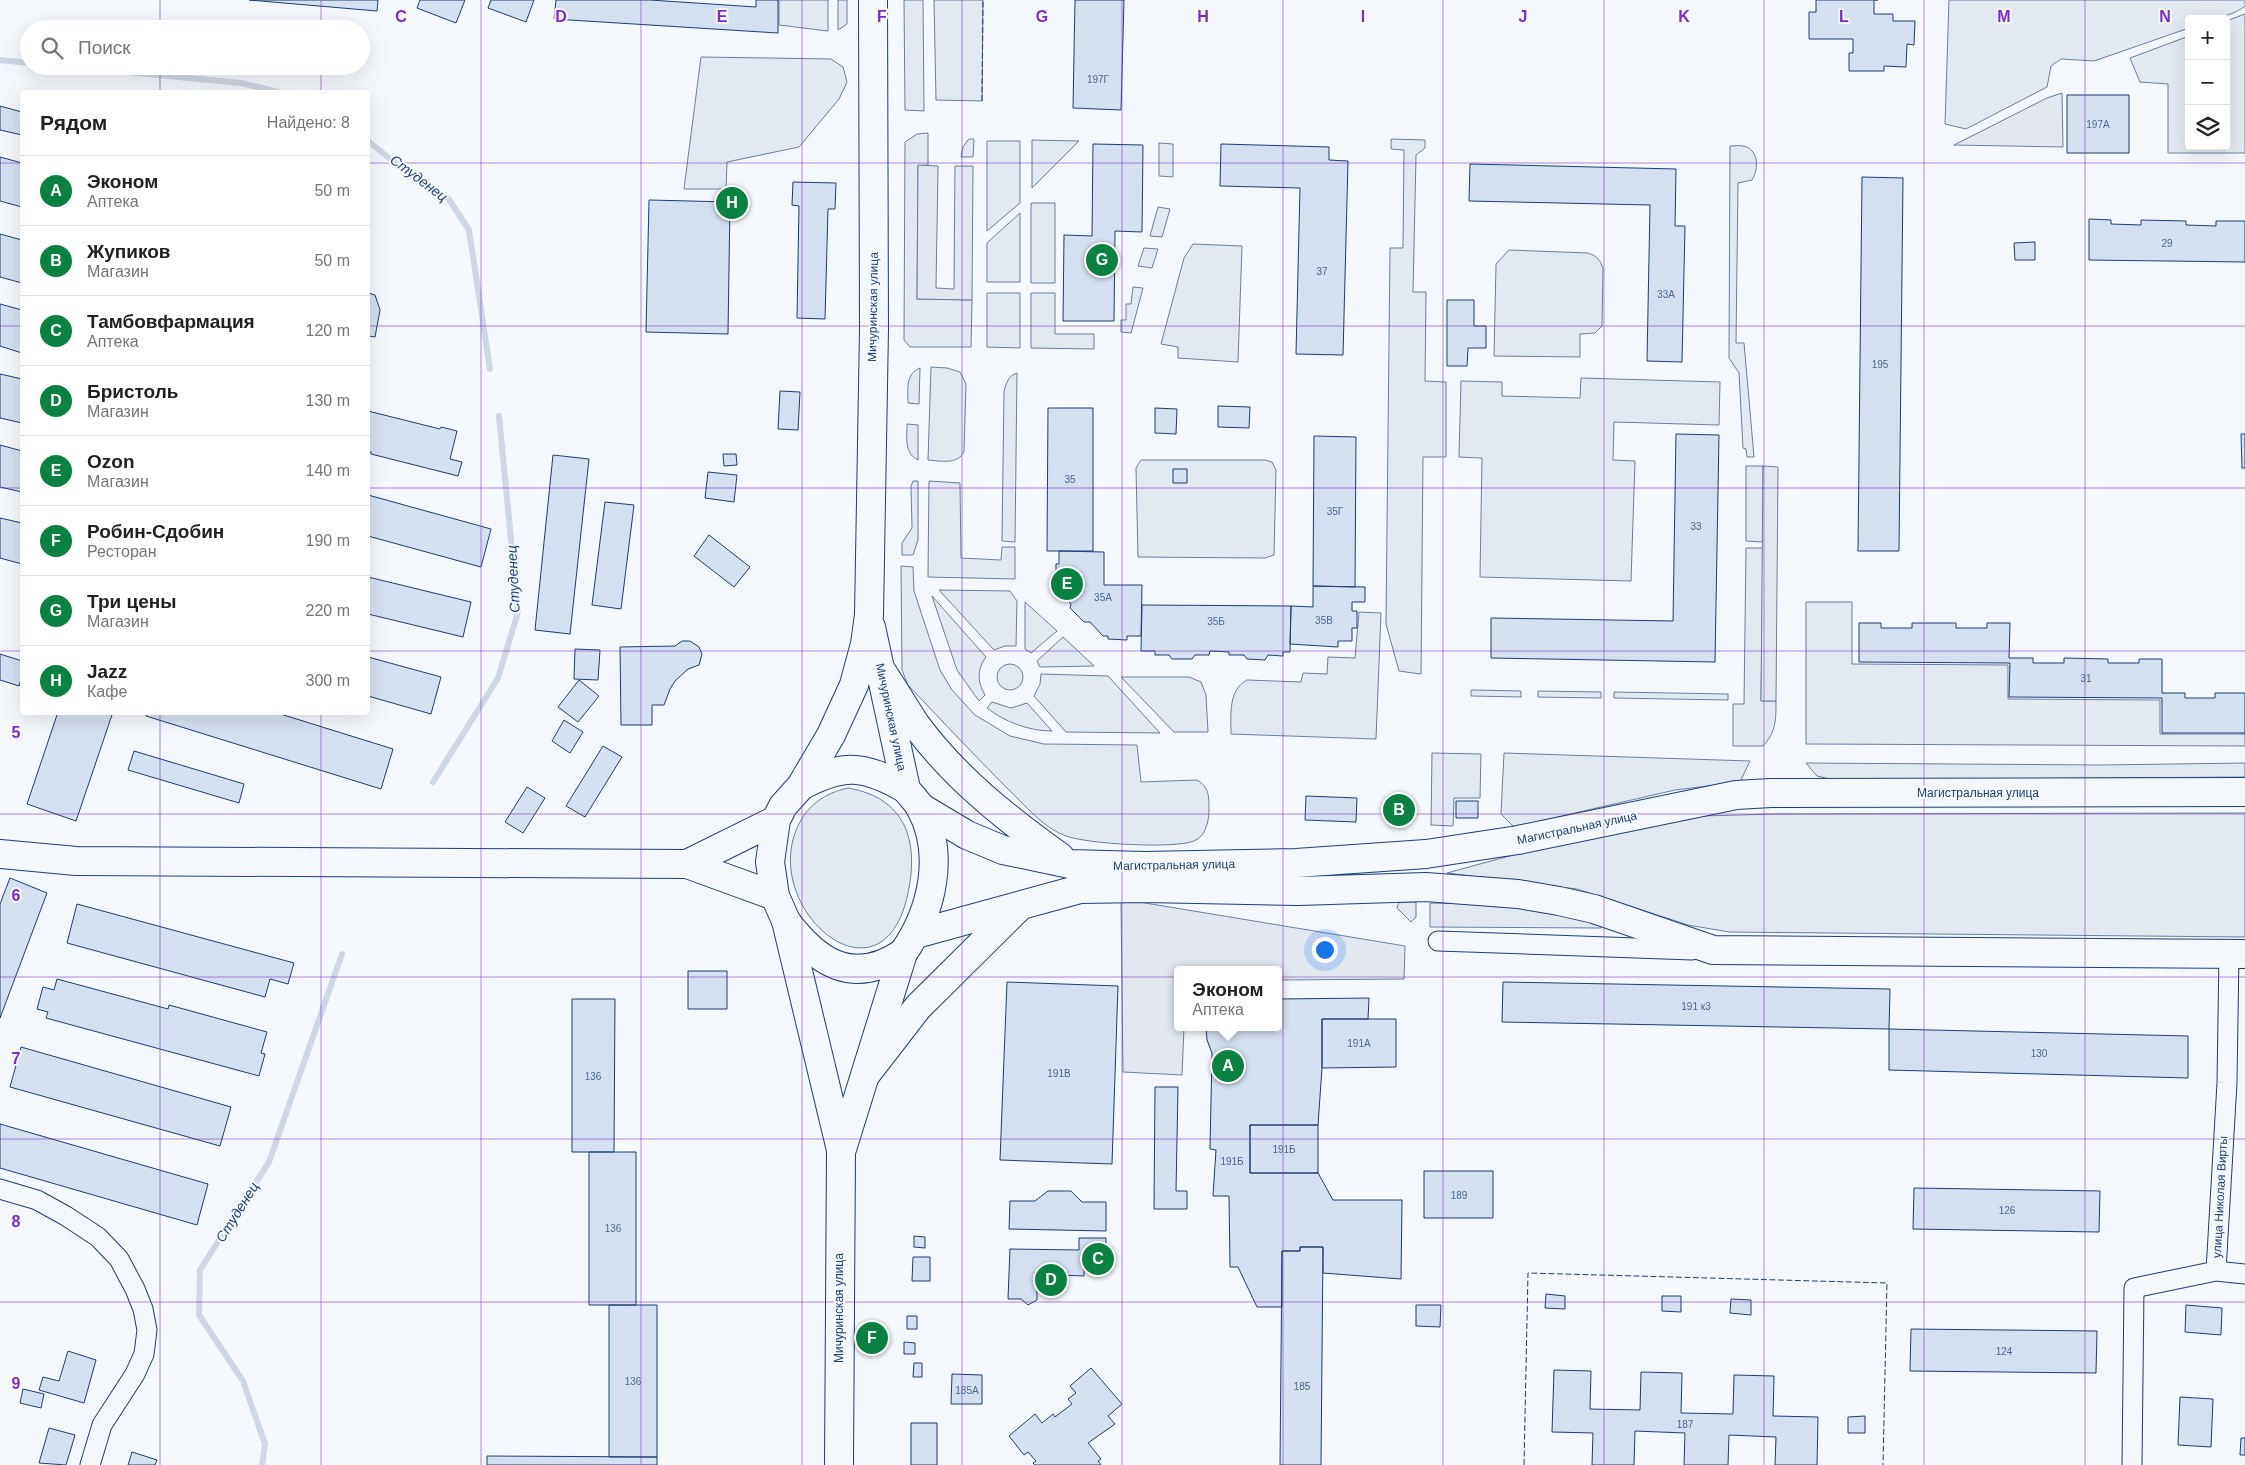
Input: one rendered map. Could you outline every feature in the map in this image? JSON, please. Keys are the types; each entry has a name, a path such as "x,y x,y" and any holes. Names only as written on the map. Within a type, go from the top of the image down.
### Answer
{"main road":[{"name":"Мичуринская улица","path":"801,786 831,735 854,685 866,644 874,329 874,0"},
{"name":"Мичуринская улица","path":"841,1150 864,1076 910,944 926,912 932,883 933,856 930,832 913,798 868,615"},
{"path":"881,670 917,726 954,770 1008,820 1070,864"},
{"name":"Магистральная улица","path":"801,786 822,775 843,769 868,771 888,779 967,835 1003,850 1145,877"},
{"path":"786,921 775,896 770,862 776,820 783,806 801,786"},
{"name":"Магистральная улица","path":"786,921 802,942 821,958 840,966 854,969 869,969 886,964 910,944 1021,904 1080,889 1145,877 1296,863 1426,854 1518,840 1736,795 1771,793 2245,792"},
{"path":"687,864 776,820"},
{"path":"0,854 76,860 687,864 775,896"},
{"path":"1145,877 1298,891 1426,887 1518,894 1559,901 1594,910 1713,950 2237,954"},
{"path":"864,1076 918,1007 1021,904"},
{"name":"Мичуринская улица","path":"786,921 841,1150 838,1465"}],"street":[{"path":"1438,941 1713,950"},
{"name":"улица Николая Вирты","path":"2132,1465 2134,1288 2216,1271 2237,954"},
{"path":"0,1189 37,1200 66,1216 98,1238 119,1259 143,1309 146,1330 144,1354 135,1374 102,1425 90,1465"},
{"path":"2216,1271 2245,1274"}],"shaded area":[{"path":"779,0 828,0 828,31 779,25"},
{"path":"838,0 847,0 847,24 838,30"},
{"path":"904,0 923,0 924,111 905,110"},
{"path":"934,0 983,0 982,101 936,100"},
{"path":"1949,0 2245,0 2245,6 2228,15 2185,15 2185,29 2094,61 2061,59 2051,66 2047,87 1966,129 1945,124"},
{"path":"2245,14 2245,153 2168,153 2168,84 2140,82 2130,58 2185,37 2185,150 2230,150 2230,20"},
{"path":"701,57 831,59 843,67 847,82 839,99 799,147 727,162 726,189 684,189"},
{"path":"2062,93 2063,147 1954,145 2047,98"},
{"path":"928,133 928,165 918,166 917,299 972,300 971,347 910,347 904,340 905,142 917,134"},
{"path":"969,139 974,139 973,157 961,157 963,147"},
{"path":"1391,139 1425,140 1425,148 1416,155 1413,292 1426,292 1425,381 1446,382 1446,457 1423,457 1421,674 1399,671 1386,624 1390,248 1403,248 1404,150 1391,149"},
{"path":"1032,140 1079,141 1032,188"},
{"path":"987,141 1020,141 1020,203 987,231"},
{"path":"1159,143 1173,144 1173,177 1159,176"},
{"path":"1730,146 1748,148 1755,155 1756,160 1756,170 1752,180 1738,183 1736,343 1744,343 1754,457 1747,457 1746,449 1743,448 1739,373 1729,358"},
{"path":"918,165 938,166 936,288 954,289 955,166 973,166 972,300 917,299"},
{"path":"1031,203 1055,203 1055,283 1031,283"},
{"path":"1158,207 1170,209 1162,237 1150,236"},
{"path":"1020,213 1020,282 987,282 987,243"},
{"path":"1193,244 1242,246 1238,362 1178,358 1178,347 1161,344 1184,258"},
{"path":"1144,248 1158,249 1152,268 1138,266"},
{"path":"1509,250 1588,253 1594,255 1599,261 1603,268 1602,326 1595,333 1580,334 1580,357 1494,356 1496,264"},
{"path":"1133,287 1143,288 1131,333 1121,332 1121,320 1126,320 1126,304 1131,304"},
{"path":"987,293 1020,293 1020,348 987,347"},
{"path":"1031,293 1055,293 1055,334 1094,334 1094,349 1031,348"},
{"path":"931,367 947,368 960,372 966,384 964,451 962,455 954,460 928,460"},
{"path":"920,368 919,404 908,403 908,383 912,374"},
{"path":"1017,373 1015,542 1002,541 1004,391 1007,382"},
{"path":"1581,378 1720,382 1719,425 1614,422 1613,460 1635,461 1631,581 1480,577 1482,458 1459,457 1461,381 1502,382 1502,396 1580,398"},
{"path":"907,424 918,425 918,460 908,449"},
{"path":"1141,460 1265,460 1272,462 1276,470 1274,555 1265,558 1138,557 1136,468"},
{"path":"1746,466 1763,466 1763,542 1746,541"},
{"path":"1763,466 1778,467 1776,701 1761,701"},
{"path":"913,481 918,481 918,540 913,555 902,555 902,543 912,528 911,486"},
{"path":"929,481 960,483 961,558 1001,560 1002,547 1015,547 1015,579 928,577"},
{"path":"1746,548 1763,548 1761,701 1776,701 1776,714 1771,736 1763,746 1733,746 1733,704 1744,704"},
{"path":"901,566 913,567 914,591 940,670 952,690 975,715 1010,736 1044,744 1137,745 1141,782 1197,780 1204,786 1208,796 1209,814 1206,828 1201,836 1194,841 1169,845 1092,841 1066,836 1050,828 1035,816 908,685 902,670"},
{"path":"939,590 1010,591 1017,601 1016,646 1005,646 994,650"},
{"path":"932,596 986,657 979,675 985,695 979,701 957,670"},
{"path":"1025,602 1057,631 1031,653 1025,649"},
{"path":"1806,602 1852,602 1852,664 2008,665 2008,699 2160,700 2160,734 2245,734 2245,746 1806,744"},
{"path":"1359,612 1381,613 1376,739 1231,734 1231,711 1234,696 1236,690 1247,680 1301,682 1303,673 1327,674 1328,657 1355,658"},
{"path":"1063,637 1094,666 1040,667 1037,661"},
{"path":"1010,664 1019,668 1023,677 1019,686 1010,690 1001,686 997,677 1001,668"},
{"path":"1041,674 1108,676 1160,733 1066,732 1034,696 1040,684"},
{"path":"1121,677 1189,677 1201,682 1206,695 1208,732 1174,732"},
{"path":"1471,690 1521,691 1521,697 1471,696"},
{"path":"1538,691 1601,692 1601,698 1538,697"},
{"path":"1614,692 1728,694 1728,700 1614,698"},
{"path":"992,702 1011,708 1027,703 1052,731 1043,731 1009,721 987,708"},
{"path":"1432,753 1481,754 1480,798 1454,798 1453,826 1431,825"},
{"path":"1504,753 1750,761 1740,782 1675,790 1514,827 1501,814"},
{"path":"1806,763 2101,765 2245,763 2245,777 1834,780 1817,776"},
{"path":"848,788 868,793 883,801 895,812 904,825 909,840 911,874 908,893 895,928 875,945 852,947 830,937 810,917 796,890 790,860 797,828 806,813 824,797"},
{"path":"2245,813 2245,937 1729,932 1688,925 1577,889 1447,873 1590,834 1701,816 1775,814"},
{"path":"1121,899 1405,946 1404,979 1282,980 1282,966 1174,966 1174,1031 1184,1031 1182,1075 1123,1072"},
{"path":"1399,902 1416,902 1416,917 1411,922 1397,908"},
{"path":"1430,903 1519,905 1601,924 1601,928 1430,927"}],"building":[{"path":"249,0 378,0 377,11"},
{"path":"420,0 465,0 456,23 417,8"},
{"path":"491,0 534,0 526,22 488,8"},
{"path":"556,0 650,0 756,7 756,0 778,0 778,33 554,19"},
{"path":"1075,0 1124,0 1121,110 1073,108"},
{"path":"1816,0 1874,0 1874,14 1893,14 1893,21 1915,21 1914,45 1907,44 1906,67 1884,66 1884,71 1849,71 1849,53 1853,53 1853,39 1809,39 1809,12 1816,12"},
{"path":"2067,95 2129,95 2129,153 2067,153"},
{"path":"0,106 20,111 20,135 0,130"},
{"path":"1093,144 1143,145 1142,232 1115,231 1114,321 1063,321 1064,235 1092,236"},
{"path":"1221,144 1329,147 1329,160 1348,161 1343,355 1296,354 1300,188 1220,186"},
{"path":"0,157 20,162 20,206 0,201"},
{"path":"1470,164 1676,169 1675,226 1685,226 1682,362 1647,361 1650,205 1469,201"},
{"path":"1862,177 1903,178 1899,551 1858,551"},
{"path":"793,182 836,183 835,209 828,209 825,319 797,318 799,206 792,205"},
{"path":"649,200 730,202 728,334 646,332"},
{"path":"2089,219 2111,220 2111,224 2141,225 2141,220 2186,221 2186,225 2216,226 2216,221 2245,221 2245,262 2089,260"},
{"path":"0,234 20,239 20,282 0,277"},
{"path":"2035,242 2035,260 2015,260 2014,243"},
{"path":"370,294 375,295 380,310 375,337 370,336"},
{"path":"1447,300 1474,300 1474,326 1486,326 1486,348 1468,348 1467,366 1447,366"},
{"path":"0,304 20,309 20,352 0,346"},
{"path":"0,374 20,379 20,423 0,418"},
{"path":"780,391 800,392 798,430 778,429"},
{"path":"1218,406 1250,407 1249,428 1218,427"},
{"path":"1048,408 1093,408 1093,551 1047,551"},
{"path":"1155,408 1177,409 1176,434 1155,433"},
{"path":"370,412 440,429 441,427 457,431 450,459 462,462 458,476 371,454"},
{"path":"1676,434 1719,435 1715,662 1491,658 1491,618 1673,621"},
{"path":"2241,434 2245,434 2245,468 2242,468"},
{"path":"1314,436 1356,437 1355,587 1313,586"},
{"path":"0,445 20,450 20,492 0,487"},
{"path":"723,454 736,454 737,465 724,466"},
{"path":"553,455 589,459 570,634 535,630"},
{"path":"1173,469 1187,469 1187,483 1173,483"},
{"path":"708,472 737,475 734,502 705,498"},
{"path":"370,496 491,529 481,567 370,537"},
{"path":"605,502 634,505 621,609 592,605"},
{"path":"0,518 20,523 20,563 0,558"},
{"path":"709,535 750,567 734,587 694,556"},
{"path":"1059,551 1104,552 1104,585 1142,585 1141,636 1127,636 1127,640 1108,639 1108,636 1103,636 1090,622 1084,622 1070,608 1071,604 1059,591 1059,581 1056,581 1056,564 1059,564"},
{"path":"370,577 471,602 463,637 370,614"},
{"path":"1313,586 1365,587 1365,602 1352,602 1352,611 1357,611 1357,628 1352,628 1352,641 1338,641 1338,647 1290,644 1291,606 1313,607"},
{"path":"1142,605 1291,606 1290,652 1283,652 1283,656 1268,655 1265,660 1247,659 1244,655 1229,655 1229,652 1210,651 1209,655 1195,655 1192,659 1172,659 1169,655 1155,655 1155,651 1141,651"},
{"path":"1859,623 1881,623 1881,628 1912,628 1912,623 1956,623 1956,628 1987,628 1987,623 2010,623 2009,658 2033,658 2033,663 2064,663 2064,658 2108,659 2108,663 2139,663 2139,659 2162,659 2162,693 2185,693 2185,698 2215,698 2215,693 2245,693 2245,733 2162,733 2162,698 2009,697 2010,663 1859,662"},
{"path":"682,641 690,641 699,647 702,654 699,665 688,669 675,681 664,705 652,705 652,725 621,725 620,647 675,646"},
{"path":"575,649 600,650 598,680 574,679"},
{"path":"0,654 20,660 19,686 0,680"},
{"path":"370,658 441,677 431,714 370,697"},
{"path":"579,680 599,696 578,722 558,707"},
{"path":"57,715 112,715 76,821 27,804"},
{"path":"284,715 393,749 381,789 146,716"},
{"path":"564,720 583,732 570,753 552,741"},
{"path":"603,746 622,757 585,817 566,806"},
{"path":"134,751 244,784 239,803 128,770"},
{"path":"527,787 545,798 523,833 505,822"},
{"path":"1306,796 1357,798 1356,822 1305,820"},
{"path":"1388,799 1409,800 1408,821 1387,820"},
{"path":"1456,801 1478,801 1478,818 1456,818"},
{"path":"10,878 47,893 0,1018 0,904"},
{"path":"77,904 294,963 288,984 270,979 265,997 67,943"},
{"path":"688,971 727,971 727,1009 688,1009"},
{"path":"57,979 168,1009 169,1005 267,1032 261,1053 265,1054 259,1076 46,1018 48,1012 37,1009 43,987 54,990"},
{"path":"1007,982 1118,986 1112,1164 1000,1160"},
{"path":"1503,982 1890,989 1889,1029 1502,1022"},
{"path":"1369,998 1368,1019 1322,1019 1322,1068 1318,1125 1250,1125 1250,1173 1318,1173 1333,1200 1402,1200 1401,1279 1323,1273 1323,1247 1300,1247 1300,1251 1282,1251 1282,1307 1257,1307 1238,1267 1230,1267 1229,1196 1213,1196 1216,1150 1210,1149 1212,1053 1207,1040 1206,1031 1282,1031 1282,999"},
{"path":"572,999 615,999 614,1152 572,1152"},
{"path":"1322,1019 1396,1019 1396,1067 1322,1068"},
{"path":"1889,1029 2188,1036 2188,1078 1889,1070"},
{"path":"21,1047 231,1107 220,1146 10,1087"},
{"path":"1155,1087 1178,1087 1176,1191 1187,1191 1187,1209 1154,1209"},
{"path":"0,1124 208,1184 197,1225 0,1168"},
{"path":"1250,1125 1318,1125 1318,1173 1250,1173"},
{"path":"589,1152 636,1152 636,1305 589,1305"},
{"path":"1424,1171 1493,1171 1493,1218 1424,1218"},
{"path":"1914,1188 2100,1191 2099,1232 1913,1229"},
{"path":"1048,1191 1071,1191 1082,1202 1106,1202 1106,1231 1009,1229 1010,1201 1035,1201"},
{"path":"914,1236 925,1237 925,1248 914,1247"},
{"path":"1079,1238 1106,1238 1105,1265 1084,1265 1084,1276 1059,1275 1059,1289 1037,1289 1037,1300 1028,1305 1021,1299 1008,1299 1010,1249 1079,1250"},
{"path":"1300,1247 1323,1247 1321,1465 1280,1465 1282,1251 1300,1251"},
{"path":"913,1257 930,1257 930,1281 912,1281"},
{"path":"1546,1294 1565,1296 1565,1309 1545,1308"},
{"path":"1662,1296 1681,1296 1681,1312 1662,1311"},
{"path":"1731,1299 1751,1300 1751,1315 1730,1313"},
{"path":"609,1305 657,1305 657,1457 609,1457"},
{"path":"1416,1305 1441,1305 1440,1327 1416,1326"},
{"path":"2186,1305 2222,1308 2221,1335 2185,1332"},
{"path":"907,1316 917,1316 917,1329 907,1329"},
{"path":"1911,1329 2097,1331 2096,1373 1910,1371"},
{"path":"904,1342 915,1343 915,1354 904,1354"},
{"path":"68,1351 96,1360 84,1403 39,1390 43,1377 59,1381"},
{"path":"914,1363 922,1363 922,1377 913,1377"},
{"path":"1091,1368 1122,1404 1108,1416 1115,1424 1088,1443 1101,1459 1098,1461 1101,1465 1035,1465 1033,1463 1036,1461 1028,1452 1024,1455 1009,1436 1035,1414 1042,1423 1053,1414 1055,1417 1072,1404 1068,1399 1076,1393 1070,1386"},
{"path":"1554,1370 1591,1371 1590,1409 1640,1410 1641,1372 1682,1373 1681,1413 1733,1414 1734,1375 1774,1376 1773,1416 1818,1417 1817,1465 1775,1465 1776,1437 1729,1435 1728,1465 1684,1465 1685,1433 1635,1431 1634,1465 1592,1465 1593,1433 1552,1432"},
{"path":"952,1374 982,1375 982,1404 951,1404"},
{"path":"23,1389 44,1394 41,1408 20,1403"},
{"path":"2180,1397 2213,1399 2211,1447 2178,1445"},
{"path":"1865,1416 1865,1433 1848,1433 1848,1417"},
{"path":"911,1423 937,1423 937,1465 911,1465"},
{"path":"49,1428 75,1435 66,1465 39,1463"},
{"path":"2241,1438 2245,1438 2245,1455 2240,1455"},
{"path":"132,1452 157,1460 155,1465 128,1465"},
{"path":"487,1456 657,1457 657,1465 487,1465"}],"waterway":[{"name":"Студенец","path":"0,60 20,62"},
{"name":"Студенец","path":"158,75 241,83 270,90"},
{"name":"Студенец","path":"370,143 389,158 448,198 469,230 490,369"},
{"name":"Студенец","path":"433,782 498,678 518,612 499,416"},
{"name":"Студенец","path":"262,1465 265,1444 243,1381 199,1315 200,1270 269,1162 342,954"}],"fence":[{"path":"982,101 983,0"},
{"path":"1524,1465 1528,1273 1887,1283 1883,1465"}],"place":[{"name":"Jazz","path":"732,203"},
{"name":"Три цены","path":"1102,260"},
{"name":"Ozon","path":"1067,584"},
{"name":"Жупиков","path":"1399,810"},
{"name":"Эконом","path":"1228,1066"},
{"name":"Тамбовфармация","path":"1098,1259"},
{"name":"Бристоль","path":"1051,1280"},
{"name":"Робин-Сдобин","path":"872,1338"}]}
